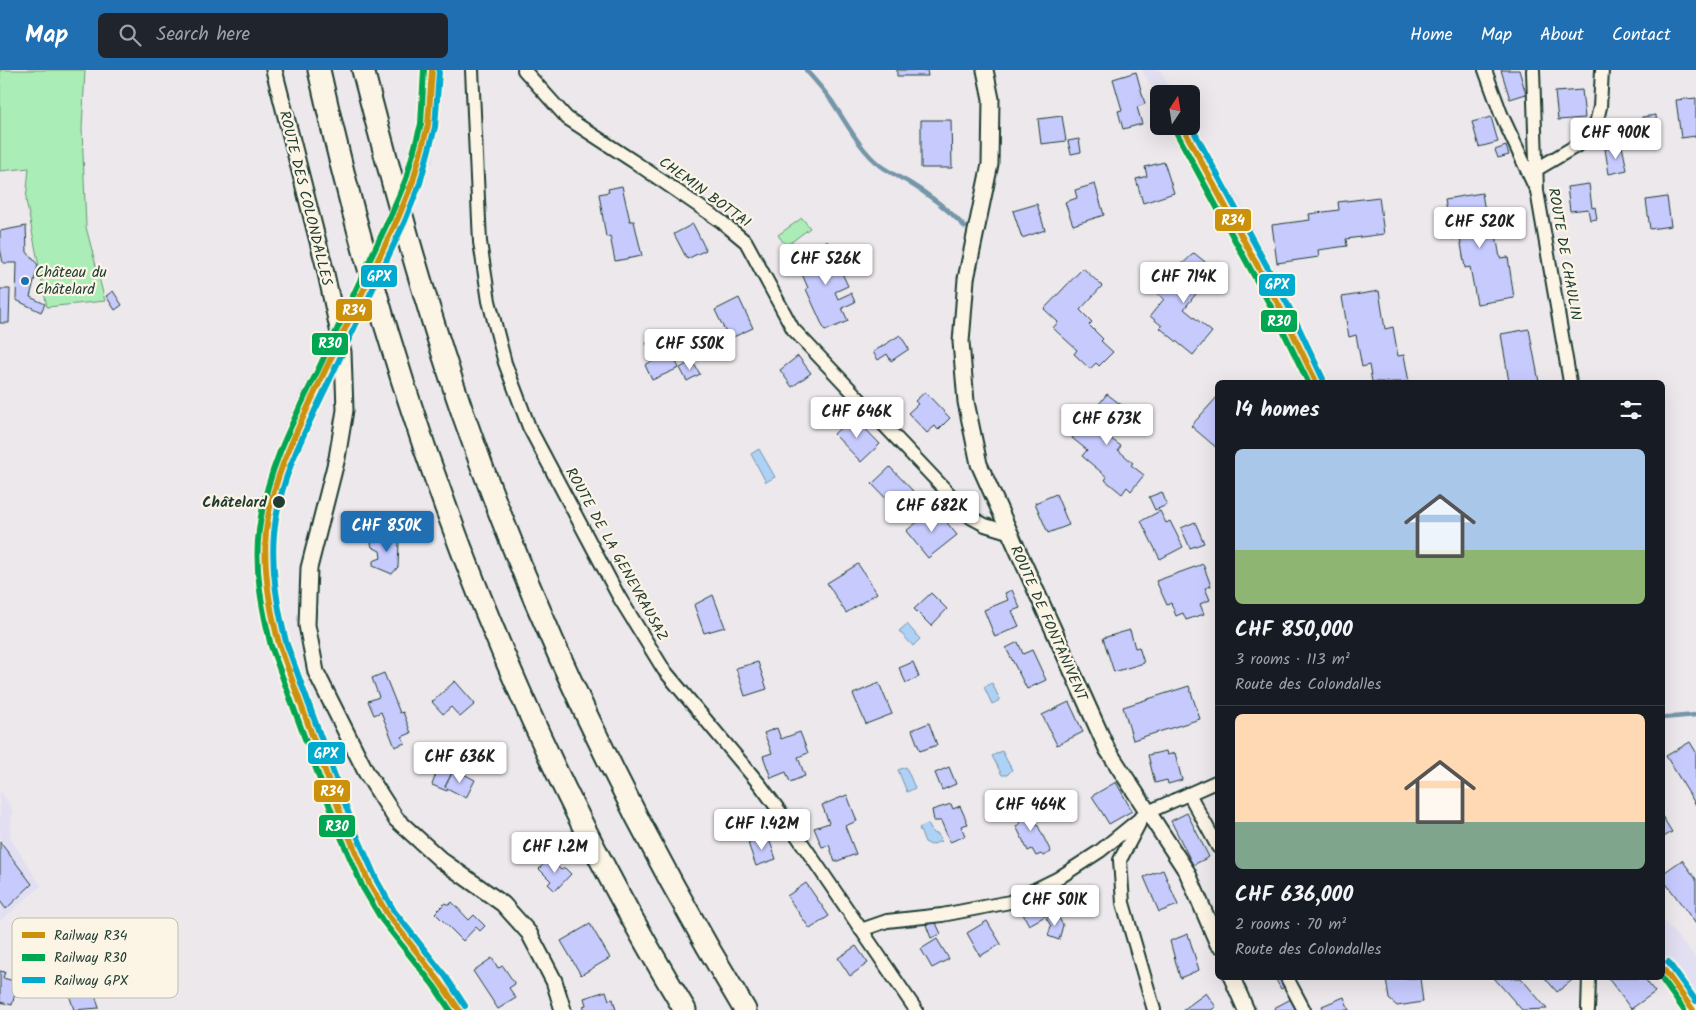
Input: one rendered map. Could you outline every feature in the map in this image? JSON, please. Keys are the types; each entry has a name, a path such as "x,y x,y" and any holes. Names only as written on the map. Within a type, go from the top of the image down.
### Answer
{"highway":[{"path":"319,70 351,208 371,280 418,430 478,591 538,732 571,800 638,929 685,1010"},
{"path":"363,70 392,181 438,338 473,440 523,571 584,711 616,777 688,913 745,1010"}],"street":[{"name":"ROUTE DES COLONDALLES","path":"274,70 325,270 343,352 346,410 337,458 309,568 307,625 316,672 366,772 396,819 441,860 503,904 529,933 554,981 563,1010"},
{"name":"ROUTE DE LA GENEVRAUSAZ","path":"472,70 480,242 488,301 505,363 529,427 618,597 664,670 761,786 916,1010"},
{"name":"CHEMIN BOTTAI","path":"524,70 567,118 722,222 746,242 793,329 972,518 985,525 1008,532"},
{"name":"ROUTE DE FONTANIVENT","path":"985,70 991,99 990,164 966,279 961,342 966,402 979,464 1107,749 1187,872 1215,937"},
{"path":"1484,70 1501,114 1537,191"},
{"name":"ROUTE DE CHAULIN","path":"1533,70 1537,191 1570,380"},
{"path":"1537,169 1593,136 1600,107 1602,70"},
{"path":"860,930 887,921 942,915 1010,902 1057,879 1100,852 1148,812 1215,782"},
{"path":"1189,794 1215,842"},
{"path":"1148,812 1131,836 1120,860 1123,903 1154,1010"},
{"path":"1233,980 1246,1010"},
{"path":"1288,980 1304,1010"},
{"path":"1588,1010 1589,980"}],"shaded area":[{"path":"426,70 439,70 433,164 414,154 421,119"},
{"path":"1142,70 1160,70 1168,85 1150,85"},
{"path":"1177,135 1198,135 1238,198 1314,347 1326,380 1303,380 1275,316"},
{"path":"327,350 330,375 309,425 285,498 271,564 271,594 283,642 369,869 402,924 467,1010 455,1010 382,918 358,868 262,612 255,559 255,529 261,489 286,423 308,376"},
{"path":"0,790 12,810 10,838 41,886 0,921"},
{"path":"1665,922 1696,958 1696,1010 1687,1010 1665,978"}],"green space":[{"path":"0,70 85,70 82,129 86,227 105,301 47,307 26,200 29,168 0,171"},
{"path":"802,218 810,228 786,246 778,235"}],"water":[{"path":"759,449 775,477 766,482 751,454"},
{"path":"907,624 920,639 913,646 899,631"},
{"path":"992,683 1000,700 992,704 984,687"},
{"path":"1002,751 1012,770 1007,775 1002,775 992,756"},
{"path":"906,767 915,788 907,792 898,770"},
{"path":"928,824 933,833 938,834 941,841 931,845 925,842 919,828"}],"building":[{"path":"897,70 927,70 928,76 897,76"},
{"path":"1501,70 1519,70 1526,94 1510,99"},
{"path":"1136,72 1145,104 1137,107 1142,124 1123,129 1118,111 1122,110 1113,79"},
{"path":"1582,90 1585,118 1558,120 1555,92"},
{"path":"1696,98 1696,136 1681,138 1676,100"},
{"path":"1656,115 1657,128 1643,130 1642,117"},
{"path":"1062,116 1066,141 1041,144 1038,119"},
{"path":"1491,117 1498,142 1479,147 1472,122"},
{"path":"921,120 951,120 952,168 921,168"},
{"path":"1079,139 1081,152 1071,154 1068,141"},
{"path":"1506,146 1509,155 1498,158 1495,150"},
{"path":"1622,146 1627,170 1609,174 1605,149"},
{"path":"1164,162 1174,193 1143,203 1136,179 1147,176 1145,167"},
{"path":"1095,184 1104,215 1073,225 1065,202 1077,198 1075,190"},
{"path":"1589,184 1592,208 1595,207 1597,219 1590,220 1588,209 1570,211 1567,187"},
{"path":"622,186 630,221 634,221 642,256 615,261 610,236 606,237 599,194 609,192 608,189"},
{"path":"1482,193 1488,230 1495,229 1500,258 1508,257 1514,298 1477,304 1470,267 1465,268 1460,238 1452,239 1445,199"},
{"path":"1379,197 1384,234 1346,239 1347,246 1318,250 1319,257 1277,263 1272,225 1310,220 1309,214 1339,210 1338,202"},
{"path":"1667,197 1671,226 1650,229 1646,200"},
{"path":"1037,204 1045,230 1022,238 1013,211"},
{"path":"693,224 706,250 687,259 674,234"},
{"name":"Château du Châtelard","path":"26,226 27,252 38,265 30,297 45,304 41,312 16,300 17,263 3,263 0,248 0,231"},
{"path":"827,241 848,286 835,292 838,299 851,293 855,302 842,308 848,321 825,331 806,289 808,288 802,274 813,269 804,251"},
{"path":"1194,253 1215,270 1184,309 1212,332 1193,355 1160,328 1162,326 1150,316 1164,299 1157,293 1177,269"},
{"path":"1083,268 1102,286 1080,310 1092,322 1089,325 1103,339 1101,341 1113,352 1099,366 1096,363 1090,369 1074,354 1077,350 1053,328 1058,322 1044,309"},
{"name":"Château du Châtelard","path":"0,289 10,289 9,323 0,323"},
{"path":"113,291 122,305 115,310 106,296"},
{"path":"1379,291 1385,329 1393,327 1398,356 1404,355 1409,380 1372,380 1369,365 1362,367 1356,335 1349,337 1342,297"},
{"path":"739,298 753,328 729,339 715,310"},
{"path":"1529,329 1539,380 1509,380 1501,334"},
{"path":"663,335 679,368 652,380 645,365 655,360 646,343"},
{"path":"900,335 909,349 891,361 887,354 878,360 873,352"},
{"path":"798,356 811,373 792,387 780,370"},
{"path":"692,361 700,374 687,381 680,368"},
{"path":"925,392 950,418 938,430 935,426 927,433 908,413 918,404 915,401"},
{"path":"1107,394 1128,410 1107,436 1121,446 1118,450 1133,463 1131,465 1144,475 1131,491 1127,487 1122,494 1105,480 1107,477 1082,456 1087,450 1072,438"},
{"path":"1215,399 1215,446 1191,426"},
{"path":"853,416 880,444 861,462 834,434"},
{"path":"890,467 913,491 895,508 872,484"},
{"path":"1162,492 1167,505 1155,510 1149,497"},
{"path":"1056,494 1069,525 1048,533 1035,503"},
{"path":"935,508 957,535 928,558 906,531"},
{"path":"1160,511 1166,523 1170,521 1183,547 1160,559 1141,521"},
{"path":"1195,522 1204,543 1190,548 1181,528"},
{"path":"387,533 393,535 399,542 398,567 392,574 373,566 373,561 381,558 380,551 372,547 371,543"},
{"path":"858,564 877,593 846,613 827,583"},
{"path":"1203,564 1211,586 1205,588 1210,600 1200,604 1204,614 1186,620 1183,613 1176,616 1171,603 1167,605 1156,581"},
{"path":"1012,590 1020,608 1012,611 1019,626 995,637 984,610 1008,600 1005,593"},
{"path":"931,593 947,609 931,626 914,609"},
{"path":"713,595 725,627 704,633 694,605"},
{"path":"1130,630 1135,648 1139,647 1144,663 1114,672 1103,638"},
{"path":"1018,642 1023,654 1032,650 1046,680 1027,689 1006,648"},
{"path":"758,662 767,689 745,696 736,668"},
{"path":"913,662 919,677 906,683 899,668"},
{"path":"384,673 400,713 403,712 411,733 402,737 405,743 395,747 381,712 374,715 368,701 379,697 372,678"},
{"path":"455,681 475,704 460,717 451,707 443,714 432,702"},
{"path":"879,683 892,714 866,724 853,694"},
{"path":"1189,686 1200,719 1133,740 1123,707"},
{"path":"1069,702 1083,732 1057,745 1042,715"},
{"path":"929,723 937,745 920,751 912,730"},
{"path":"777,728 781,739 800,732 808,753 798,757 805,776 790,782 786,772 771,778 763,756 772,753 764,733"},
{"path":"1690,742 1696,752 1696,805 1666,756"},
{"path":"1166,751 1167,755 1175,753 1182,780 1168,784 1167,780 1155,783 1148,755"},
{"path":"441,759 456,764 445,787 448,788 447,791 432,785"},
{"path":"949,767 956,784 942,790 935,773"},
{"path":"454,769 475,780 466,798 445,787"},
{"path":"1116,782 1132,811 1109,824 1092,796"},
{"path":"847,795 857,821 845,826 856,854 835,862 829,845 822,847 814,828 829,823 822,805"},
{"path":"951,804 953,809 960,806 968,824 961,826 965,836 950,842 941,821 934,821 932,810"},
{"path":"1027,804 1051,852 1043,856 1041,854 1036,856 1032,849 1028,851 1016,826 1020,824 1014,810"},
{"path":"1187,813 1209,857 1193,865 1171,821"},
{"path":"1665,821 1672,832 1665,836"},
{"path":"768,836 776,859 756,866 748,843"},
{"path":"0,842 32,884 6,909 0,901"},
{"path":"549,858 561,870 565,868 571,874 555,891 548,884 551,881 539,869"},
{"path":"1682,860 1696,879 1696,924 1665,882 1665,872"},
{"path":"1163,870 1178,905 1159,912 1144,877"},
{"path":"806,883 829,916 810,929 787,896"},
{"path":"1039,897 1049,914 1029,925 1019,907"},
{"path":"452,902 469,920 474,915 485,926 480,931 476,927 463,941 435,913 445,903 449,905"},
{"path":"1056,913 1063,925 1059,940 1048,936 1051,926 1046,918"},
{"path":"935,921 941,934 931,938 926,925"},
{"path":"987,921 1001,944 980,956 967,933"},
{"path":"590,924 610,958 581,975 561,941"},
{"path":"1188,934 1199,970 1180,978 1170,941"},
{"path":"937,939 949,959 932,968 921,949"},
{"path":"856,946 868,963 850,976 838,958"},
{"path":"492,958 498,968 503,966 515,984 509,988 516,998 498,1009 473,971"},
{"path":"0,971 5,972 3,978 12,980 12,998 14,998 12,1005 0,1002"},
{"path":"1276,980 1286,980 1289,985 1281,989"},
{"path":"1386,980 1420,980 1423,1002 1397,1006 1389,999"},
{"path":"1496,980 1523,980 1547,1009 1522,1010"},
{"path":"1547,980 1572,980 1557,992"},
{"path":"1609,980 1646,980 1655,992 1631,1009"},
{"path":"606,991 609,1000 613,999 616,1010 585,1010 583,1006 586,1005 584,998"},
{"path":"1206,993 1216,1007 1211,1010 1183,1010"},
{"path":"1344,997 1349,1010 1324,1010 1322,1006"},
{"path":"70,998 96,998 99,1008 74,1010"},
{"path":"1291,999 1297,1010 1275,1010 1274,1008"}],"waterway":[{"path":"806,70 874,160 931,197 965,227"},
{"path":"1665,718 1696,715"}],"rail line":[{"name":"R30","path":"424,70 421,124 406,179 391,215 299,408 274,467 259,530 257,559 262,603 271,646 341,837 363,888 382,920 434,986 450,1010"},
{"name":"R34","path":"432,70 428,125 413,181 398,218 288,451 274,490 269,511 265,560 272,616 279,644 348,834 370,885 388,915 440,982 459,1010"},
{"name":"GPX","path":"439,71 435,127 420,183 405,221 295,454 277,513 273,560 277,601 286,642 355,831 377,881 394,911 446,977 465,1006"},
{"name":"R30","path":"1178,135 1276,316 1307,380"},
{"name":"R34","path":"1187,135 1283,313 1315,380"},
{"name":"GPX","path":"1196,135 1290,309 1323,379"},
{"name":"GPX","path":"1668,962 1696,1001"},
{"name":"R34","path":"1665,971 1693,1010"},
{"name":"R30","path":"1662,980 1684,1010"}],"place":[{"name":"Château du Châtelard","path":"25,281"},
{"name":"Châtelard","path":"279,502"}]}
